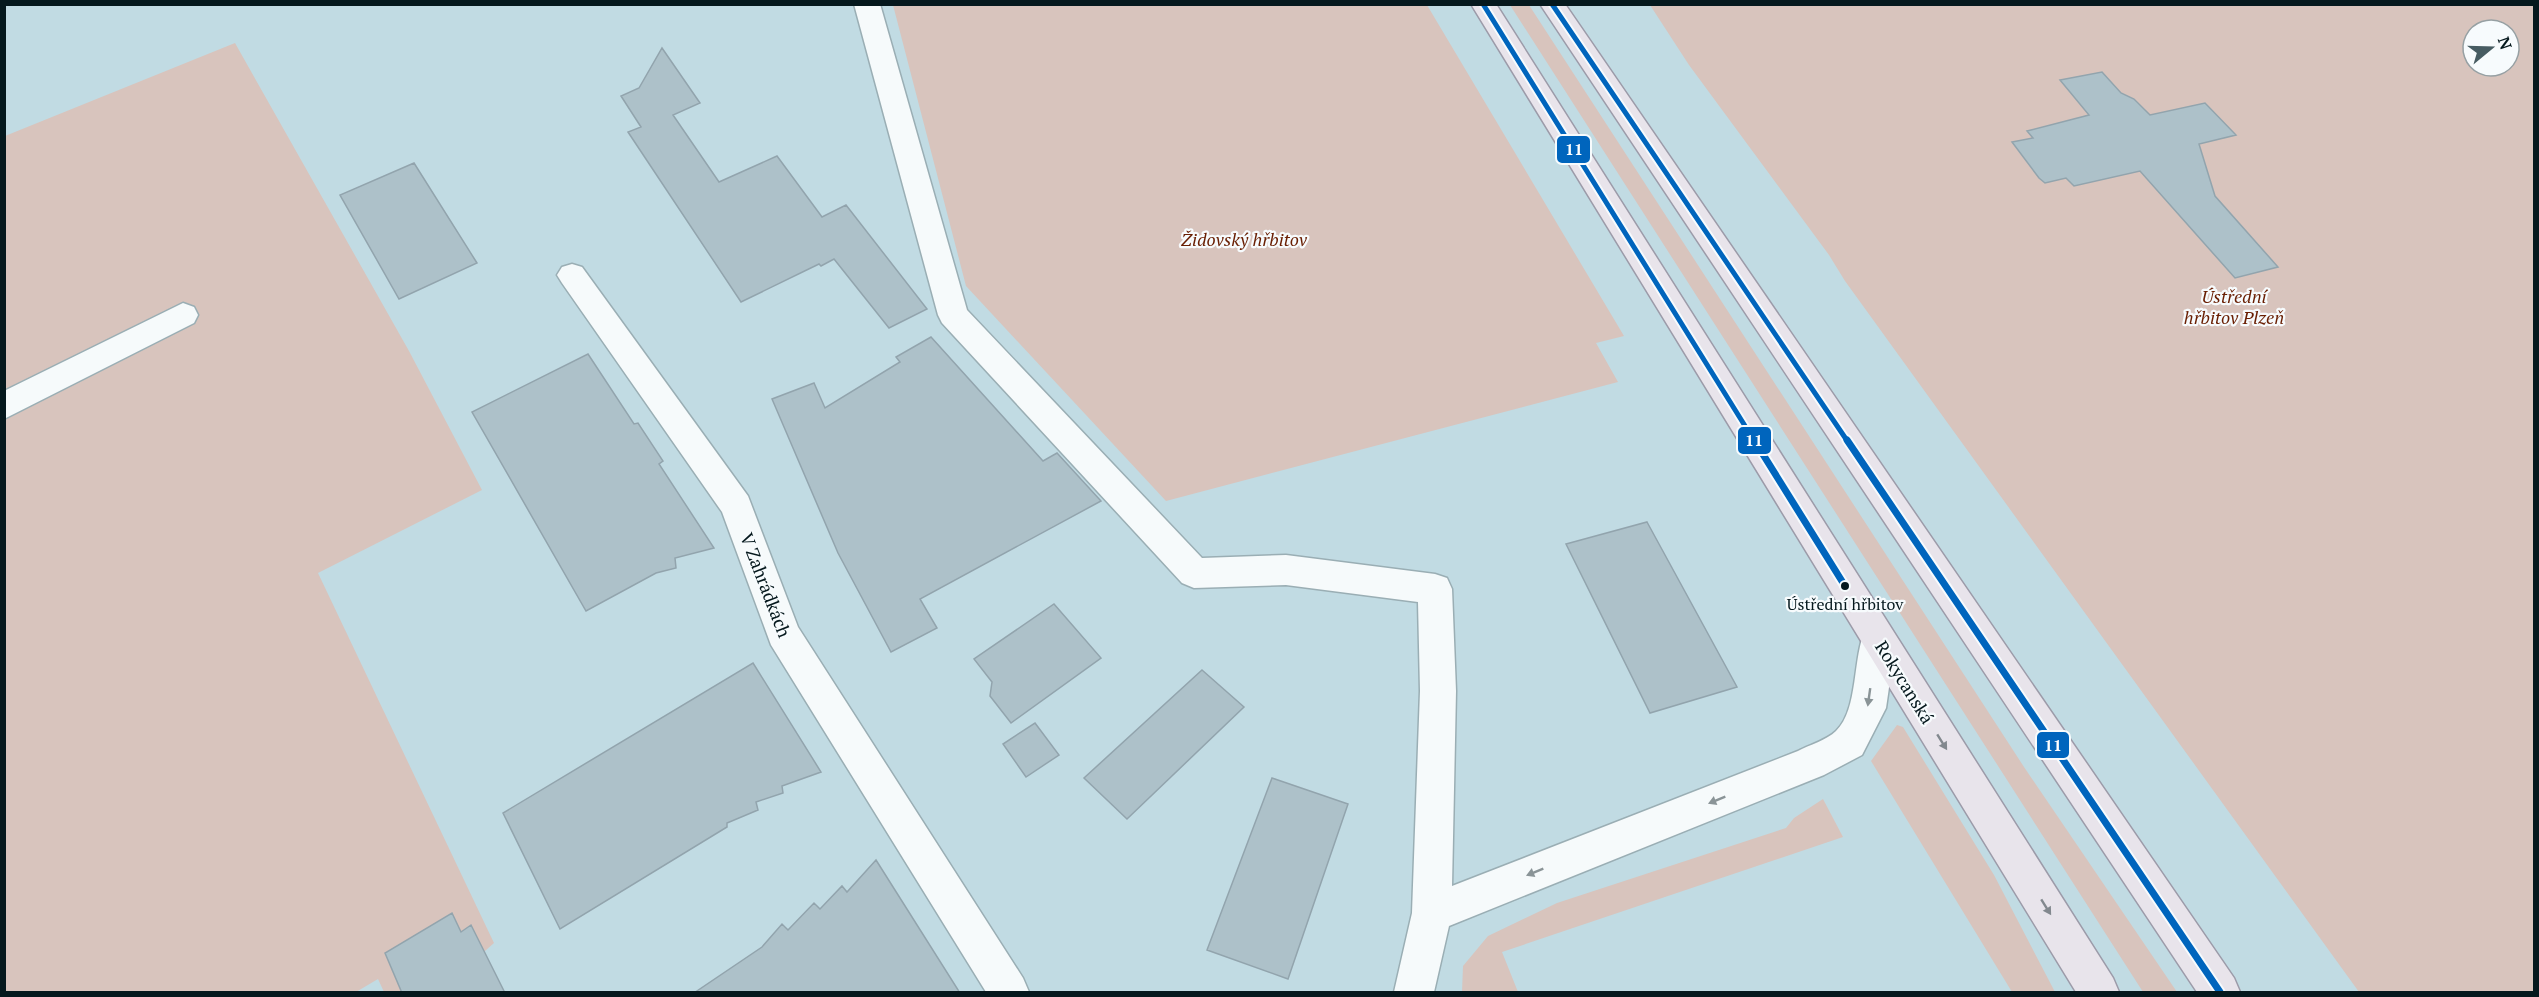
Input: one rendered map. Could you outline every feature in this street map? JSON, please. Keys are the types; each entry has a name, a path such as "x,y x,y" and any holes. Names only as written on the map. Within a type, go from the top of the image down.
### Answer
{"main road":[{"name":"Rokycanská","path":"1483,4 2099,993"},
{"path":"1552,4 2220,993"}],"street":[{"path":"867,4 953,315 1194,573 1286,570 1435,589 1438,691 1432,913 1414,993"},
{"name":"V Zahrádkách","path":"572,275 736,506 783,634 1010,993"},
{"path":"4,406 183,315"},
{"path":"1432,913 1811,763 1849,743 1868,708 1878,639"}],"green space":[{"name":"Židovský hřbitov","path":"893,5 1427,5 1624,336 1596,343 1618,382 1166,501 966,286"},
{"path":"1510,5 1529,5 2024,767 2177,992 2143,992"},
{"name":"Ústřední hřbitov Plzeň","path":"1650,5 2534,5 2534,992 2359,992 1845,281 1829,255 1689,65"},
{"path":"235,43 409,351 482,490 318,573 494,943 421,992 384,992 378,979 356,992 5,992 5,136"},
{"path":"1897,725 1903,727 1994,875 2055,992 2012,992 1871,761"},
{"path":"1823,799 1843,837 1502,952 1518,992 1462,992 1463,966 1488,936 1557,903 1786,828 1794,818"}],"building":[{"path":"662,48 700,103 673,115 719,182 777,156 822,217 846,205 927,309 889,328 834,259 741,302 628,132 641,127 621,96 639,88"},
{"path":"2102,72 2121,93 2134,99 2150,115 2205,103 2236,135 2199,144 2215,196 2278,267 2235,278 2140,171 2074,186 2066,178 2045,183 2039,178 2012,142 2033,138 2027,131 2089,115 2060,80"},
{"path":"414,163 477,263 399,299 340,195"},
{"path":"931,337 1043,461 1057,453 1101,501 920,599 937,628 891,652 838,553 772,399 814,383 825,408 900,362 896,357"},
{"path":"588,354 634,424 638,423 663,461 659,464 714,548 675,558 676,568 656,573 586,611 472,412"},
{"path":"1647,522 1737,687 1650,713 1566,544"},
{"path":"1054,604 1101,658 1011,723 990,696 992,682 974,659"},
{"path":"753,663 821,772 782,786 783,793 756,802 758,810 727,823 727,827 560,929 503,813"},
{"path":"1202,670 1244,707 1127,819 1084,778"},
{"path":"1035,723 1059,755 1026,777 1003,744"},
{"path":"1272,778 1348,804 1288,979 1207,950"},
{"path":"876,860 960,993 694,993 762,947 782,924 788,930 814,903 820,909 842,886 847,892"},
{"path":"452,913 461,932 471,925 505,993 402,993 385,953"}],"transit line":[{"name":"11","path":"1483,4 1845,586"},
{"name":"11","path":"1552,4 2220,992"}],"place":[{"name":"Ústřední hřbitov","path":"1845,586"}]}
